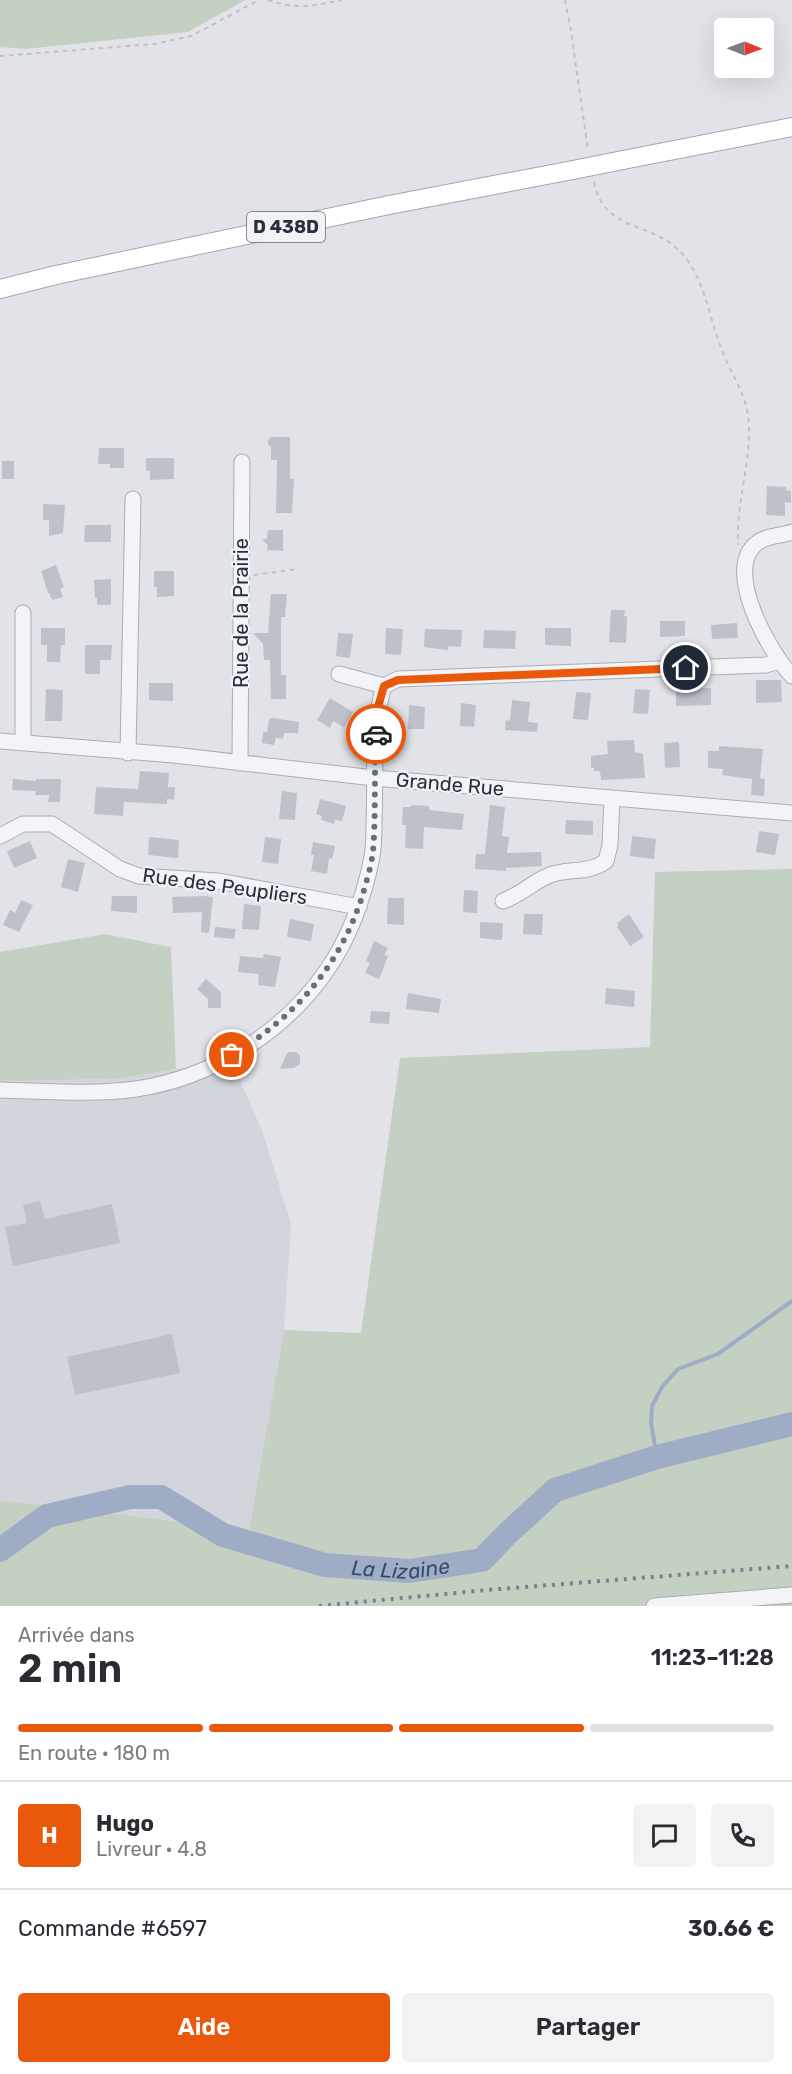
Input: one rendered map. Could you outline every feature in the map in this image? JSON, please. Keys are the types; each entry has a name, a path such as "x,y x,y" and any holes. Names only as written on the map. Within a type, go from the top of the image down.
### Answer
{"main road":[{"name":"D 438D","path":"0,289 79,270 389,205 792,127"}],"street":[{"name":"Rue de la Prairie","path":"240,763 242,462"},
{"path":"128,753 133,499"},
{"path":"792,532 773,536 756,544 746,557 744,569 745,584 766,639 779,661 792,676"},
{"path":"22,743 23,613"},
{"path":"339,675 384,686 398,680 766,665 779,661"},
{"path":"0,1090 98,1092 135,1089 165,1083 218,1064 260,1038 297,1006 327,970 349,931 359,907 373,854 378,707 384,686"},
{"name":"Grande Rue","path":"0,741 174,755 374,778 792,813"},
{"path":"503,901 518,896 550,875 594,868 606,861 610,845 612,798"},
{"name":"Rue des Peupliers","path":"0,836 23,825 52,824 120,869 139,876 218,881 359,907"},
{"path":"654,1606 792,1595"}],"path":[{"path":"0,56 154,44 191,36 258,0"},
{"path":"268,0 284,6 303,8 342,0"},
{"path":"565,0 590,158"},
{"path":"593,179 602,206 614,218 660,236 680,251 704,289 708,310 721,349 746,400 749,442 737,529 738,548"},
{"path":"242,576 297,569"}],"shaded area":[{"path":"176,1069 236,1072 262,1130 291,1224 284,1330 249,1530 0,1500 0,1081 118,1079"}],"green space":[{"path":"0,0 245,0 188,32 26,49 0,47"},
{"path":"792,869 792,1606 0,1606 0,1500 249,1530 284,1330 361,1333 400,1058 650,1047 655,872"},
{"path":"105,934 171,947 176,1069 118,1079 0,1081 0,952"}],"building":[{"path":"271,437 290,437 290,479 294,479 292,513 276,513 277,460 271,460 271,447 268,440"},
{"path":"99,448 124,448 124,468 110,468 110,464 98,464"},
{"path":"146,458 174,458 174,479 150,480 150,471 146,471"},
{"path":"2,461 14,461 14,479 2,479"},
{"path":"767,486 786,487 786,490 791,491 791,503 785,502 785,516 766,515"},
{"path":"43,504 65,505 63,533 49,536 49,520 43,520"},
{"path":"85,525 111,525 111,542 84,542"},
{"path":"268,530 283,530 283,551 267,550 268,545 262,540 267,538"},
{"path":"56,565 64,587 60,589 63,597 52,600 41,571"},
{"path":"154,571 174,571 174,596 157,597 157,587 154,587"},
{"path":"111,579 111,605 97,605 94,580"},
{"path":"271,594 287,594 285,617 281,617 281,675 286,675 286,699 271,699 270,660 264,660 263,644 253,633 268,633"},
{"path":"611,610 625,610 624,616 627,616 626,643 609,642"},
{"path":"660,621 685,621 685,636 660,637"},
{"path":"737,623 738,638 712,639 711,625"},
{"path":"41,628 65,628 65,645 61,645 60,662 47,662 47,645 41,645"},
{"path":"386,628 403,629 401,655 385,654"},
{"path":"545,628 571,628 571,646 545,645"},
{"path":"425,629 462,630 461,647 448,646 448,650 424,647"},
{"path":"484,630 516,631 515,649 483,648"},
{"path":"338,633 353,634 350,658 336,656"},
{"path":"85,645 112,645 111,660 100,660 100,674 85,674"},
{"path":"756,680 781,680 782,702 756,703"},
{"path":"149,683 173,683 173,701 149,700"},
{"path":"711,688 711,705 676,706 676,689"},
{"path":"46,689 63,690 62,721 45,721"},
{"path":"635,689 650,690 648,714 633,713"},
{"path":"576,692 591,693 588,720 573,719"},
{"path":"330,698 353,712 344,727 333,721 330,728 317,720"},
{"path":"512,700 530,702 528,722 538,723 537,732 505,730 506,720 510,721"},
{"path":"461,703 476,705 474,727 460,726"},
{"path":"409,705 425,707 424,729 408,729"},
{"path":"272,718 299,722 298,733 284,733 283,739 276,738 274,745 262,743 263,732 267,732 269,720"},
{"path":"634,740 635,752 643,754 645,778 601,780 600,771 594,771 594,768 591,768 591,756 608,754 607,741"},
{"path":"679,742 680,767 665,768 664,743"},
{"path":"719,746 763,749 760,778 765,779 764,796 751,795 752,779 722,775 723,769 708,768 708,751 719,751"},
{"path":"140,771 169,773 168,787 175,787 174,800 167,799 167,804 124,802 123,816 94,814 96,787 138,789"},
{"path":"13,779 36,781 36,779 61,779 60,802 48,802 49,795 35,795 36,791 12,790"},
{"path":"282,791 297,793 295,820 279,819"},
{"path":"320,799 346,806 342,821 335,820 334,824 321,820 322,816 316,814"},
{"path":"411,805 429,806 429,810 464,814 462,830 424,827 423,849 405,848 406,825 402,825 403,807 411,807"},
{"path":"490,805 505,807 502,836 509,837 507,853 541,852 542,866 506,868 506,871 475,869 476,854 485,854"},
{"path":"566,820 593,821 593,835 565,834"},
{"path":"759,831 779,834 775,855 756,852"},
{"path":"632,836 656,839 654,859 630,856"},
{"path":"149,837 179,840 178,858 148,855"},
{"path":"265,837 281,839 278,864 262,862"},
{"path":"30,841 37,858 14,868 7,851"},
{"path":"313,842 335,846 332,859 329,858 327,874 311,871 314,855 311,855"},
{"path":"68,859 85,863 78,892 61,887"},
{"path":"464,890 478,891 477,913 463,912"},
{"path":"112,896 137,896 137,913 111,911"},
{"path":"172,897 213,897 209,933 201,932 202,912 173,913"},
{"path":"388,898 404,898 404,925 387,924"},
{"path":"21,900 33,905 19,932 3,925 10,910 15,913"},
{"path":"244,904 261,906 259,930 242,929"},
{"path":"524,914 543,914 542,935 523,934"},
{"path":"629,914 644,937 630,946 617,927 619,925 617,923"},
{"path":"290,919 314,924 311,941 287,937"},
{"path":"480,922 503,923 502,940 480,938"},
{"path":"215,927 236,929 234,939 214,937"},
{"path":"374,941 388,948 384,955 388,956 379,979 365,973 370,963 366,961"},
{"path":"264,954 281,957 275,987 258,985 259,974 238,972 240,956 263,958"},
{"path":"206,979 221,992 221,1008 208,1008 208,999 197,989"},
{"path":"606,988 635,991 634,1007 605,1004"},
{"path":"408,993 441,999 439,1013 406,1009"},
{"path":"371,1011 390,1012 389,1024 370,1023"},
{"path":"289,1052 296,1052 300,1055 300,1064 294,1068 280,1069 286,1055"},
{"path":"40,1201 45,1219 112,1204 120,1243 13,1266 5,1227 27,1223 23,1205"},
{"path":"172,1334 180,1373 75,1395 67,1357"}],"waterway":[{"path":"657,1457 651,1423 652,1406 662,1387 678,1369 718,1354 792,1301"},
{"name":"La Lizaine","path":"0,1550 47,1516 130,1497 161,1497 223,1535 325,1565 409,1571 482,1560 555,1490 657,1457 792,1424"}],"railway":[{"path":"319,1606 792,1566"}],"way so far":[{"path":"232,1055 260,1038 297,1006 327,970 349,931 359,907 373,854 376,734"}],"route":[{"path":"376,734 378,707 384,686 398,680 686,668"}]}
